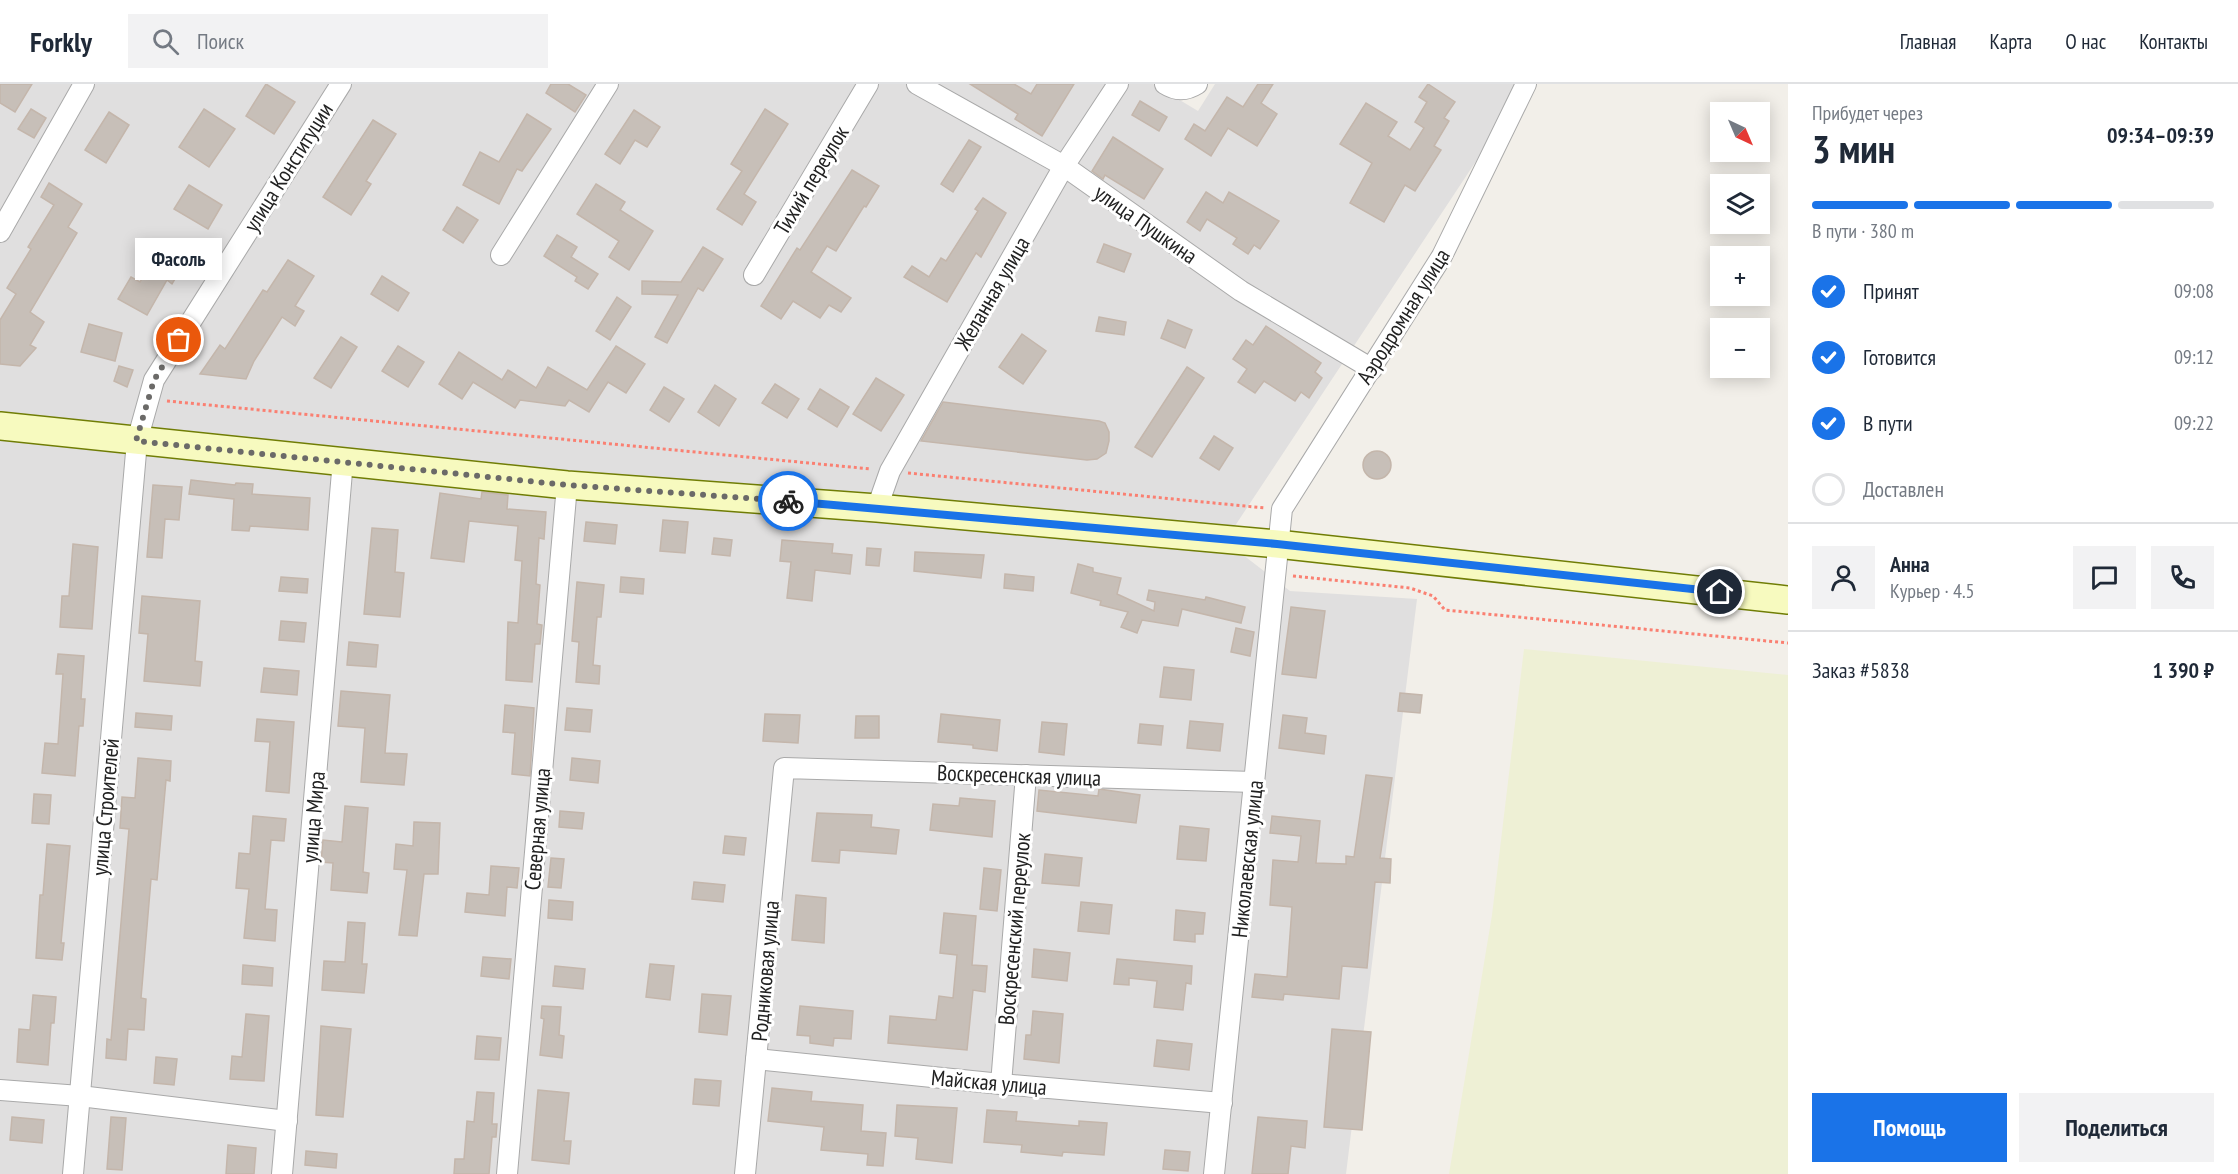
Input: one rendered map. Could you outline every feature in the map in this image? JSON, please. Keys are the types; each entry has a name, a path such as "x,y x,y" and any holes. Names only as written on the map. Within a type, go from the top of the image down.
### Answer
{"main road":[{"path":"0,426 567,485 877,508 1277,544 1788,600"}],"street":[{"path":"0,232 84,84"},
{"name":"улица Конституции","path":"136,441 154,380 341,84"},
{"path":"501,255 608,84"},
{"name":"Тихий переулок","path":"754,275 868,84"},
{"name":"улица Пушкина","path":"917,84 1065,166 1241,291 1372,369"},
{"name":"Желанная улица","path":"877,508 890,471 1065,166 1118,84"},
{"path":"1165,84 1172,88 1188,90 1197,84"},
{"name":"Аэродромная улица","path":"1277,544 1282,509 1442,256 1526,84"},
{"name":"улица Строителей","path":"73,1174 136,441"},
{"name":"улица Мира","path":"282,1174 343,460"},
{"name":"Северная улица","path":"507,1174 567,485"},
{"name":"Николаевская улица","path":"1215,1174 1277,544"},
{"name":"Воскресенская улица","path":"784,768 1254,782"},
{"name":"Родниковая улица","path":"746,1174 784,768"},
{"name":"Воскресенский переулок","path":"1001,1084 1026,775"},
{"name":"Майская улица","path":"756,1059 1001,1084 1222,1103"},
{"path":"0,1090 80,1096 287,1121"}],"path":[{"path":"148,399 1282,509"},
{"path":"1274,575 1410,588 1433,596 1445,610 1788,643"}],"shaded area":[{"path":"0,84 1153,84 1198,111 1215,84 1527,84 1225,541 1290,591 1417,599 1346,1174 0,1174"}],"green space":[{"path":"1524,649 1788,675 1788,1174 1449,1174 1492,915"}],"building":[{"path":"0,84 32,84 15,112 0,103"},
{"path":"266,84 295,102 274,134 246,116"},
{"path":"551,84 568,84 586,95 575,112 546,93"},
{"path":"970,84 1014,84 1031,94 1037,84 1074,84 1042,136 1015,119 1018,114"},
{"path":"1258,84 1273,84 1261,103 1277,114 1257,146 1228,128 1211,156 1185,139 1194,124 1205,131 1227,97 1243,107"},
{"path":"1428,84 1455,102 1444,118 1449,121 1434,146 1441,150 1415,191 1405,185 1384,222 1350,203 1372,163 1340,144 1366,103 1397,122 1388,136 1410,150 1424,128 1415,122 1427,102 1419,97"},
{"path":"1140,101 1167,117 1159,131 1132,115"},
{"path":"31,109 46,118 34,138 18,129"},
{"path":"204,109 235,129 209,167 179,147"},
{"path":"765,109 788,124 744,194 756,202 742,225 717,209 742,171 731,164"},
{"path":"634,110 660,127 647,147 635,140 620,164 605,154"},
{"path":"109,112 129,125 106,163 85,150"},
{"path":"527,114 551,129 522,171 517,169 499,204 463,185 480,152 499,162"},
{"path":"373,120 396,134 366,181 371,184 351,215 323,197"},
{"path":"1113,137 1163,169 1144,199 1105,175 1103,179 1092,171"},
{"path":"969,140 981,147 953,192 941,184"},
{"path":"852,170 879,186 836,251 827,246 811,272 851,298 841,312 829,305 820,318 793,301 781,319 761,306 797,248 800,250"},
{"path":"49,183 82,204 68,227 77,233 30,312 44,322 30,345 36,348 20,366 0,364 0,320 16,294 7,288 31,249 28,247 54,205 41,197"},
{"path":"596,184 625,202 620,210 653,231 629,270 609,257 619,241 577,214"},
{"path":"189,185 222,205 208,229 174,209"},
{"path":"1206,192 1223,203 1229,192 1279,221 1260,249 1254,245 1248,254 1233,244 1237,238 1207,219 1200,231 1187,222"},
{"path":"983,198 1006,213 981,257 976,253 947,302 904,277 912,266 929,277 941,258 946,261 978,211 975,209"},
{"path":"457,207 478,220 463,243 443,230"},
{"path":"557,235 577,247 571,257 598,274 588,289 575,281 577,277 544,256"},
{"path":"166,240 190,254 172,284 167,280 147,315 118,299 131,277 140,282"},
{"path":"1104,244 1131,254 1124,272 1097,262"},
{"path":"703,247 723,259 703,291 698,288 667,343 655,337 678,295 642,294 642,281 681,282"},
{"path":"288,260 314,276 295,306 304,311 295,326 282,317 254,361 246,379 200,374 220,345 225,349 263,290 267,292"},
{"path":"382,276 409,293 398,311 371,294"},
{"path":"617,297 631,307 610,340 596,331"},
{"path":"1099,317 1126,322 1124,335 1096,331"},
{"path":"1168,320 1192,330 1185,348 1161,338"},
{"path":"89,324 122,333 115,361 81,352"},
{"path":"1266,326 1321,363 1315,372 1322,378 1309,398 1301,392 1295,401 1264,381 1255,393 1238,382 1247,369 1233,359 1246,340 1253,345"},
{"path":"1022,334 1046,351 1023,384 999,367"},
{"path":"341,337 357,347 331,388 314,378"},
{"path":"398,346 424,362 408,387 382,371"},
{"path":"616,346 645,364 626,393 608,382 589,412 569,400 565,406 520,400 515,408 473,382 462,399 439,384 459,352 502,380 508,370 536,388 548,367 587,390"},
{"path":"119,366 133,370 127,387 114,381"},
{"path":"1187,367 1204,378 1152,457 1135,447"},
{"path":"876,378 904,395 881,431 853,414"},
{"path":"775,384 799,399 787,418 762,403"},
{"path":"715,385 736,399 719,426 698,412"},
{"path":"664,387 684,399 669,422 650,410"},
{"path":"820,389 849,407 837,427 808,409"},
{"path":"943,402 1099,421 1105,423 1109,432 1106,453 1097,459 1087,460 921,441"},
{"path":"1214,436 1233,448 1219,470 1200,458"},
{"path":"1377,451 1387,455 1391,465 1387,475 1377,479 1367,475 1363,465 1367,455"},
{"path":"191,480 235,485 236,483 253,484 252,494 310,498 308,530 250,526 249,531 232,530 234,499 189,494"},
{"path":"153,485 182,487 179,520 165,519 162,558 147,557"},
{"path":"482,492 508,495 507,509 546,512 544,539 539,538 536,584 540,585 537,624 542,625 540,644 535,644 532,682 506,680 508,622 518,623 522,561 515,560 518,526 469,521 464,562 431,558 440,493 481,499"},
{"path":"663,520 688,522 685,553 660,551"},
{"path":"586,522 617,525 615,544 584,541"},
{"path":"372,528 398,530 395,572 404,573 400,617 364,614"},
{"path":"714,538 732,540 730,556 712,554"},
{"path":"782,540 833,544 832,553 852,555 850,574 815,570 812,601 787,598 791,562 780,561"},
{"path":"73,544 98,547 92,629 60,627 62,596 69,596"},
{"path":"867,548 881,549 879,566 866,565"},
{"path":"915,552 984,555 981,578 914,571"},
{"path":"1078,564 1093,568 1093,572 1121,578 1117,594 1154,611 1155,602 1147,600 1149,590 1205,600 1206,597 1245,607 1241,623 1182,609 1178,626 1142,620 1137,633 1121,627 1128,612 1100,605 1101,601 1071,593"},
{"path":"1005,574 1034,577 1033,591 1004,588"},
{"path":"281,577 308,579 307,593 279,591"},
{"path":"621,577 644,579 643,594 620,592"},
{"path":"577,582 604,585 601,617 597,617 593,665 600,666 599,684 576,682 579,642 572,641"},
{"path":"142,596 200,601 195,661 202,662 200,686 144,681 148,634 139,633"},
{"path":"1291,607 1325,611 1316,678 1282,674"},
{"path":"281,621 306,623 304,642 279,640"},
{"path":"1236,628 1254,632 1250,656 1231,652"},
{"path":"349,642 378,645 376,667 347,665"},
{"path":"58,654 84,656 81,699 85,699 83,726 79,726 75,776 42,773 45,743 58,744 63,674 56,674"},
{"path":"1164,667 1194,670 1191,700 1160,697"},
{"path":"264,668 299,671 297,695 261,692"},
{"path":"341,691 390,695 385,753 407,754 404,785 361,782 365,728 338,726"},
{"path":"1400,693 1422,695 1420,713 1398,711"},
{"path":"505,705 534,708 530,776 512,774 515,733 503,732"},
{"path":"567,708 592,710 590,732 565,730"},
{"path":"136,713 172,716 171,730 135,727"},
{"path":"765,714 800,715 798,743 763,741"},
{"path":"941,714 1000,720 997,751 973,748 973,745 938,742"},
{"path":"1283,715 1307,718 1305,733 1326,736 1324,754 1279,748"},
{"path":"856,716 879,716 879,738 855,738"},
{"path":"257,719 294,722 289,793 266,791 270,742 255,741"},
{"path":"1190,721 1223,724 1220,751 1187,748"},
{"path":"1042,722 1067,724 1064,755 1039,752"},
{"path":"1140,724 1163,726 1161,745 1138,743"},
{"path":"138,758 171,761 170,781 166,780 157,880 151,879 141,998 146,999 144,1030 128,1029 126,1060 106,1058 107,1039 111,1040 129,829 120,828 122,797 135,798"},
{"path":"572,758 600,761 598,783 570,780"},
{"path":"1366,775 1392,778 1380,858 1391,859 1390,883 1375,882 1367,968 1342,966 1339,999 1284,994 1283,1000 1252,997 1255,974 1287,977 1292,907 1270,905 1273,860 1298,862 1301,836 1270,833 1272,816 1320,821 1316,863 1346,864 1346,856 1354,857"},
{"path":"1099,789 1140,795 1136,823 1037,811 1039,790 1098,796"},
{"path":"34,794 51,795 49,824 32,823"},
{"path":"960,798 995,801 992,837 930,830 933,804 959,806"},
{"path":"345,806 368,808 363,872 369,873 367,893 331,890 333,863 321,862 323,840 342,842"},
{"path":"560,811 584,813 582,829 559,827"},
{"path":"817,813 872,815 871,827 899,830 896,854 840,850 839,863 812,861"},
{"path":"253,816 286,819 284,841 271,840 265,909 277,910 275,941 244,938 249,889 236,888 239,853 250,854"},
{"path":"414,822 440,823 438,874 424,874 417,936 399,935 407,870 394,869 396,844 413,846"},
{"path":"1180,826 1209,829 1206,861 1177,859"},
{"path":"725,836 746,838 744,855 723,853"},
{"path":"47,844 70,846 61,943 64,943 62,960 36,958 40,895 43,895"},
{"path":"1045,854 1082,858 1079,886 1042,883"},
{"path":"551,858 564,859 561,888 548,887"},
{"path":"491,866 519,868 517,888 507,887 505,916 465,912 467,893 489,895"},
{"path":"984,868 1001,870 997,911 980,909"},
{"path":"694,882 725,885 723,902 692,899"},
{"path":"796,895 826,898 824,943 792,940"},
{"path":"549,900 573,902 572,920 548,918"},
{"path":"1081,902 1112,905 1109,934 1078,931"},
{"path":"1176,910 1205,913 1203,934 1195,934 1195,942 1174,940"},
{"path":"944,913 976,916 972,965 987,966 985,992 973,990 967,1050 888,1043 890,1016 936,1020 939,996 953,998 957,955 940,953"},
{"path":"348,922 365,923 362,964 367,964 364,993 322,990 324,961 345,962"},
{"path":"1034,949 1070,953 1067,981 1032,977"},
{"path":"483,957 511,959 509,979 481,976"},
{"path":"1117,959 1192,966 1191,984 1186,983 1183,1010 1154,1007 1157,981 1129,978 1129,985 1114,984"},
{"path":"650,964 674,966 670,1000 646,997"},
{"path":"243,965 273,968 272,986 242,984"},
{"path":"555,966 585,969 583,989 553,986"},
{"path":"702,994 731,996 727,1035 699,1032"},
{"path":"33,995 56,997 54,1023 51,1023 48,1065 17,1062 19,1029 30,1030"},
{"path":"542,1006 561,1007 559,1035 564,1036 562,1058 540,1055 544,1019 541,1018"},
{"path":"800,1006 853,1011 851,1039 834,1038 833,1046 810,1043 810,1036 797,1035"},
{"path":"1033,1011 1063,1014 1059,1063 1024,1059 1026,1035 1031,1035"},
{"path":"246,1014 269,1016 264,1081 230,1079 232,1056 242,1057"},
{"path":"321,1026 351,1029 343,1117 316,1115"},
{"path":"1332,1029 1371,1032 1362,1130 1324,1127"},
{"path":"477,1036 501,1038 499,1060 475,1059"},
{"path":"1157,1040 1192,1044 1189,1070 1154,1066"},
{"path":"156,1057 177,1059 174,1085 154,1083"},
{"path":"695,1079 721,1081 719,1106 693,1104"},
{"path":"772,1088 812,1092 811,1101 863,1105 861,1131 886,1133 883,1166 867,1165 868,1154 821,1150 824,1127 768,1121"},
{"path":"538,1090 569,1093 564,1141 571,1141 569,1164 532,1160"},
{"path":"477,1092 494,1093 492,1124 497,1124 496,1137 492,1137 489,1174 454,1174 455,1159 464,1159 467,1121 474,1122"},
{"path":"897,1105 957,1108 952,1163 916,1159 918,1138 895,1136"},
{"path":"987,1110 1017,1112 1016,1121 1079,1126 1079,1121 1107,1123 1104,1155 1063,1152 1062,1156 1021,1152 1022,1145 984,1142"},
{"path":"12,1117 44,1120 42,1143 10,1140"},
{"path":"111,1117 126,1118 122,1170 107,1169"},
{"path":"1258,1117 1307,1121 1305,1148 1291,1146 1288,1174 1252,1174"},
{"path":"228,1145 256,1148 254,1174 226,1174"},
{"path":"1165,1150 1190,1152 1188,1171 1163,1169"},
{"path":"306,1151 337,1154 336,1168 305,1165"}],"way so far":[{"path":"179,340 154,380 136,441 343,460 567,485 788,501"}],"place":[{"name":"Фасоль","path":"179,340"}],"route":[{"path":"788,501 1277,544 1720,592"}]}
